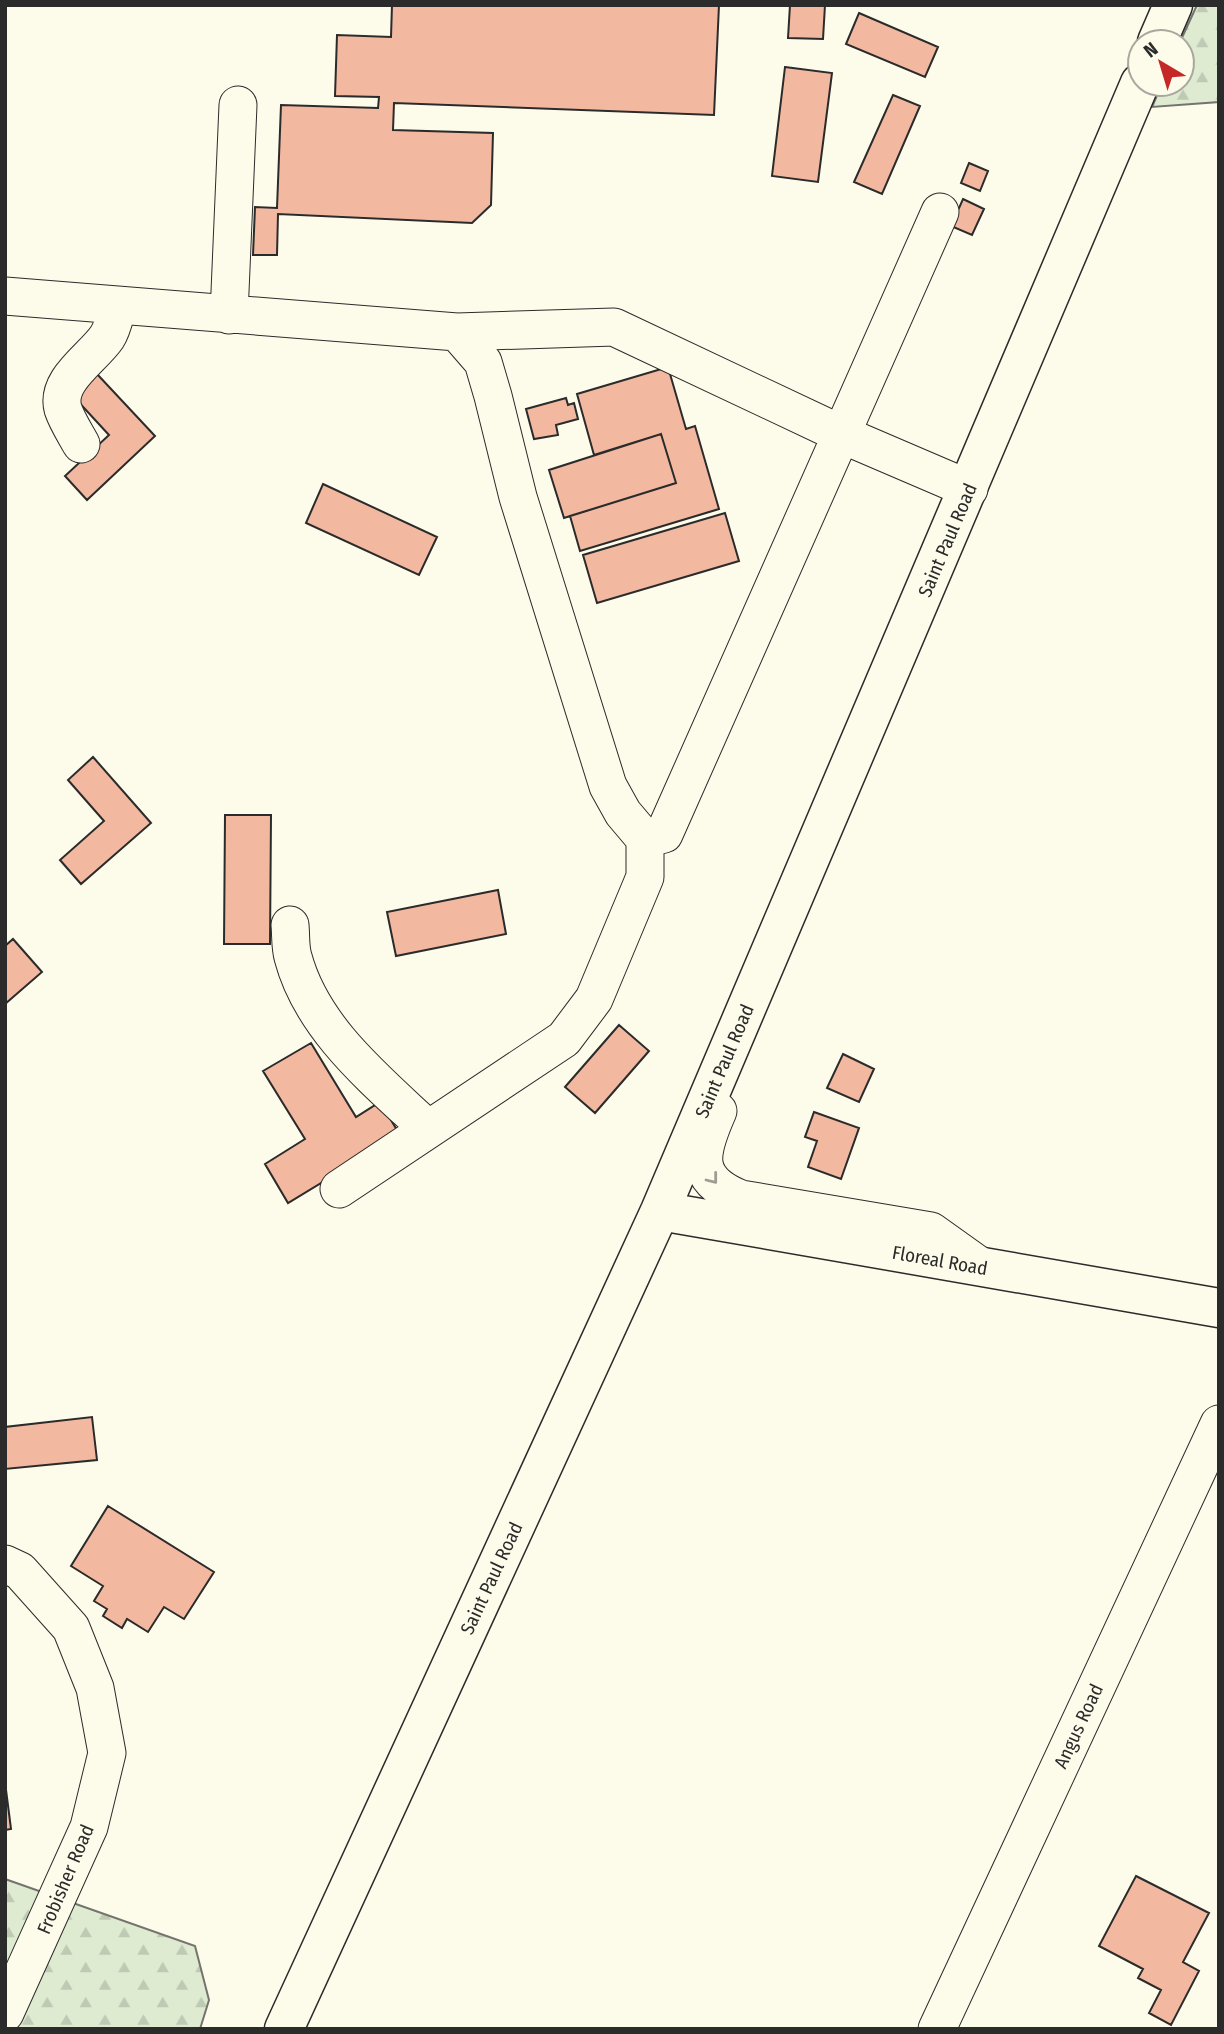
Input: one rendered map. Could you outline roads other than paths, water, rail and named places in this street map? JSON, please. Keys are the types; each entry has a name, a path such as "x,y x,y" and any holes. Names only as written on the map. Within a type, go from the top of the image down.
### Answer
{"main road":[{"path":"1163,28 1173,5"},
{"name":"Saint Paul Road","path":"284,2029 660,1211 1134,98"},
{"name":"Floreal Road","path":"660,1211 1219,1308"}],"street":[{"path":"229,315 238,104"},
{"path":"645,839 664,835 940,212"},
{"path":"5,296 457,332 614,327 843,435 968,489"},
{"path":"81,444 62,408 64,388 72,373 93,355 110,333 118,305"},
{"path":"339,1189 564,1039 594,999 645,877 645,839 623,813 608,786 518,497 483,362 457,332"},
{"path":"290,925 292,956 314,1009 360,1065 428,1129"},
{"path":"760,978 758,1020 704,1142 704,1166 711,1180 725,1193 741,1199 931,1231 980,1266"},
{"name":"Angus Road","path":"937,2029 1219,1424"},
{"name":"Frobisher Road","path":"5,1564 20,1571 71,1628 95,1688 107,1753 89,1827 5,2013"},
{"path":"5,2024 16,2029"}]}
